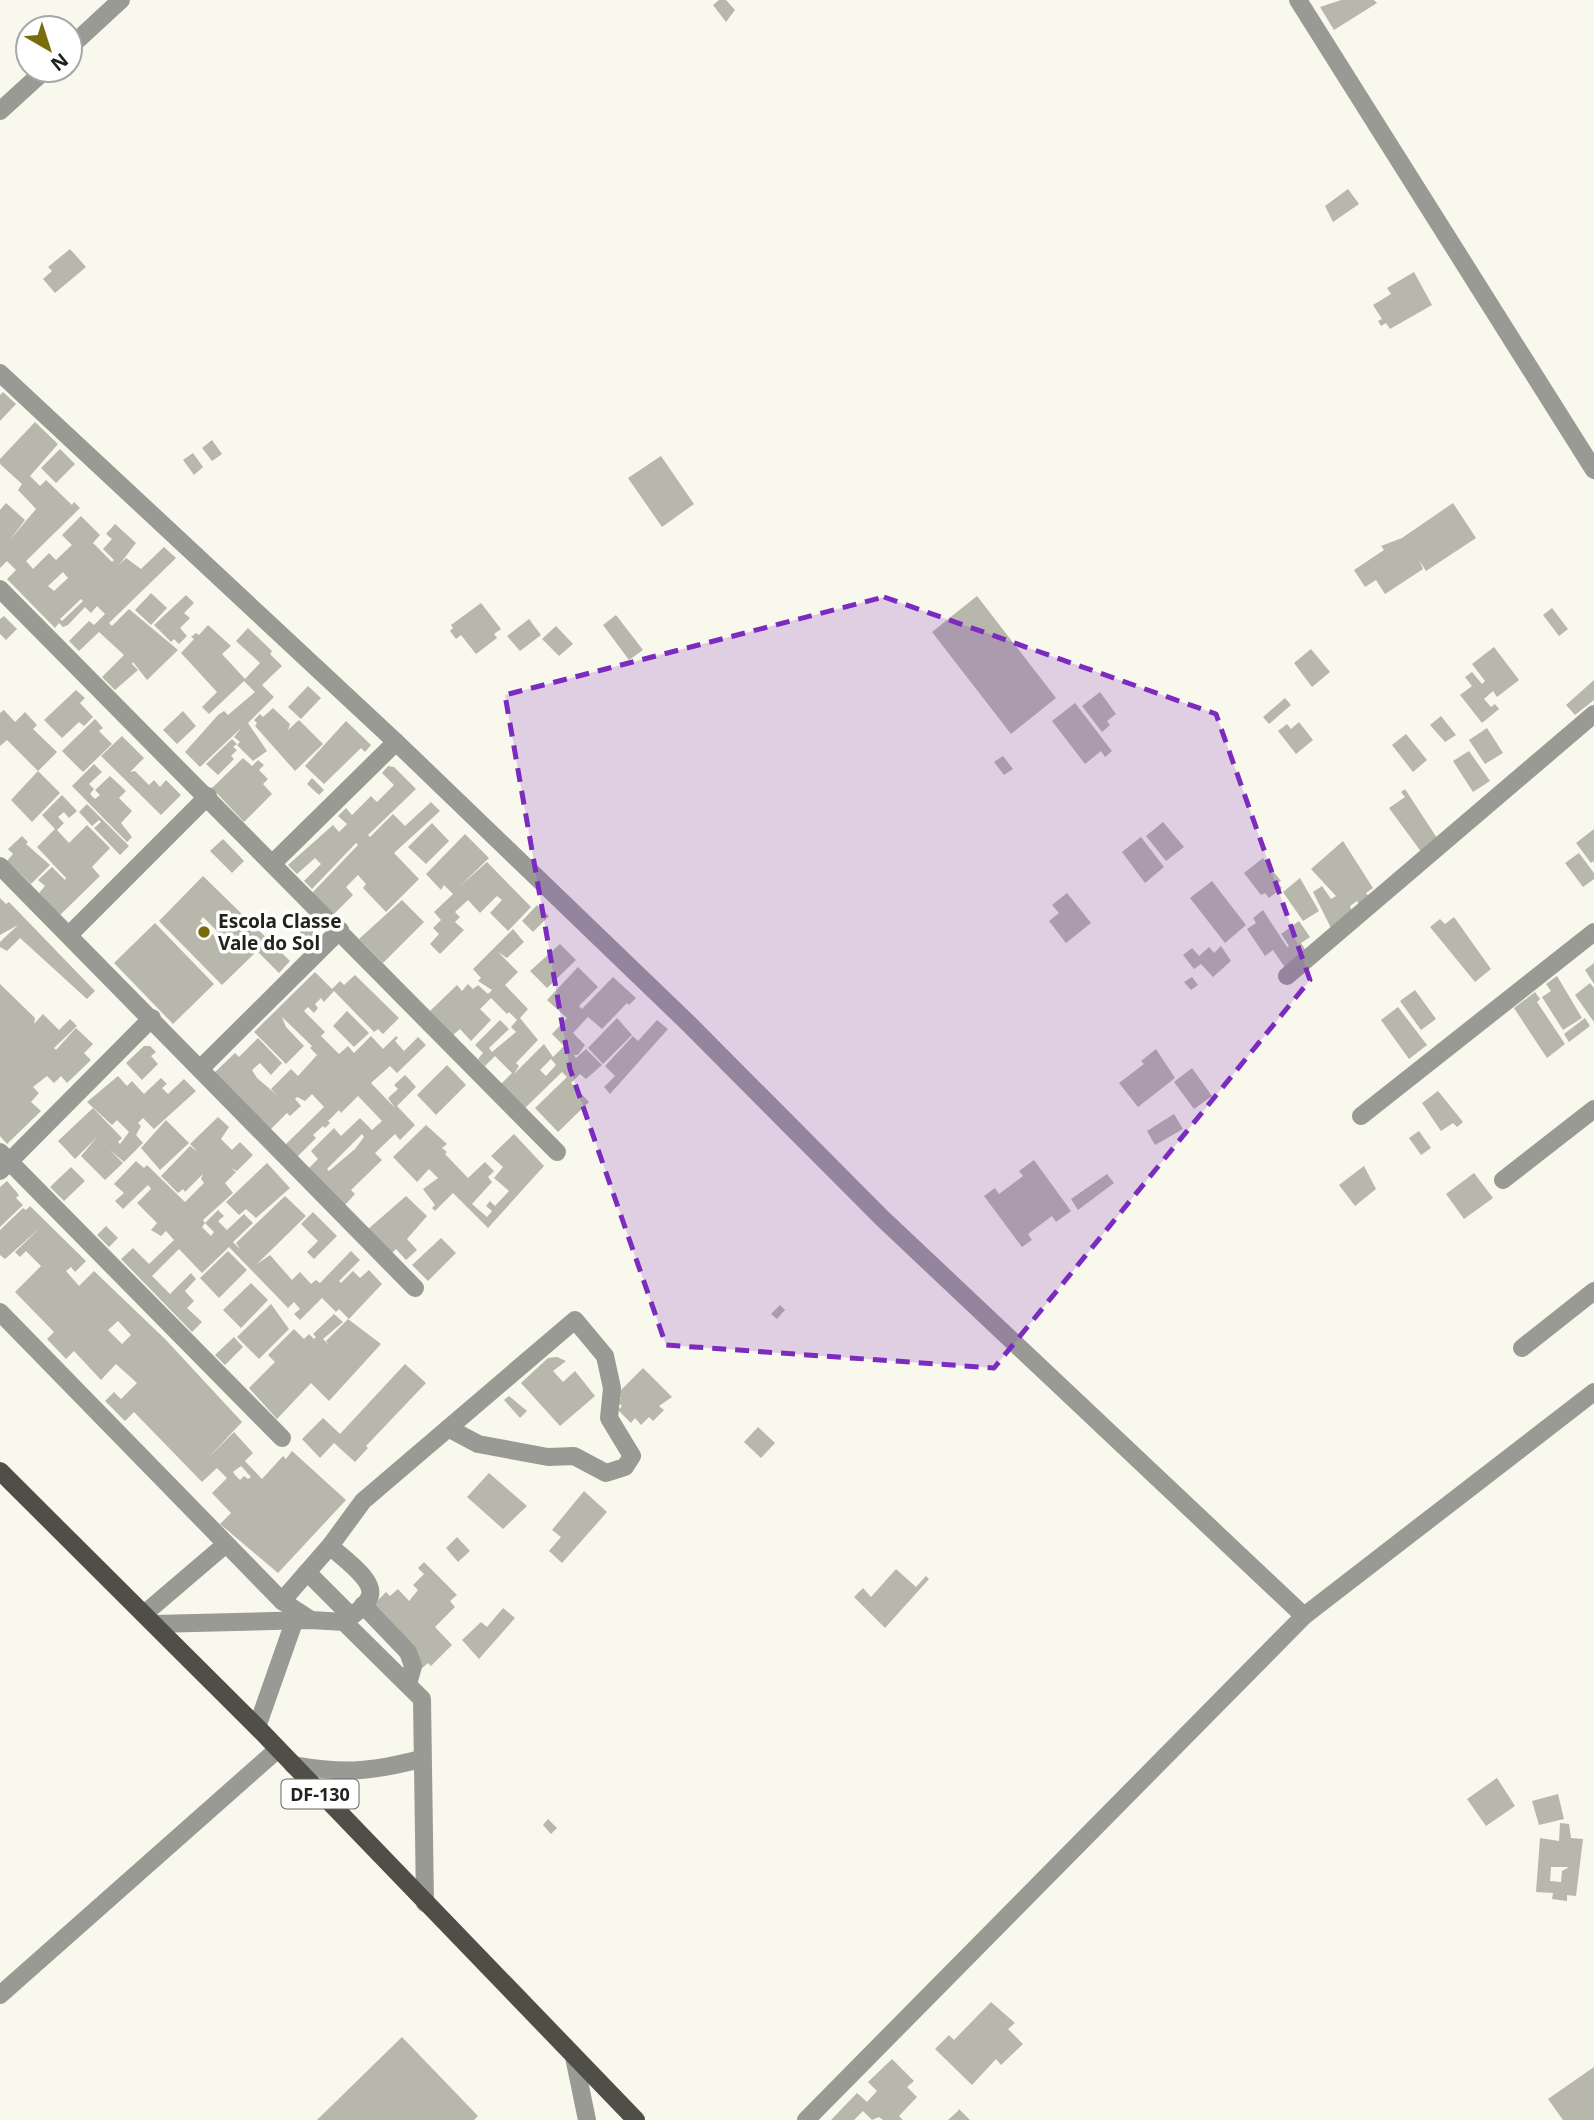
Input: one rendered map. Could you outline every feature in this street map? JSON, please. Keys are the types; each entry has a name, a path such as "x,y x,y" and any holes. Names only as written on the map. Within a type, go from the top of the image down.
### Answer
{"main road":[{"name":"DF-130","path":"0,1471 257,1727 636,2120"}],"street":[{"path":"84,34 121,0"},
{"path":"1298,0 1594,470"},
{"path":"0,111 30,84"},
{"path":"0,373 396,742 689,1024 882,1218 1304,1616"},
{"path":"0,589 208,796 557,1152"},
{"path":"1287,976 1594,714"},
{"path":"273,863 396,742"},
{"path":"69,935 208,796"},
{"path":"0,866 202,1068 415,1288"},
{"path":"202,1068 340,930"},
{"path":"1361,1116 1594,932"},
{"path":"152,1018 3,1161 282,1438"},
{"path":"1503,1180 1594,1108"},
{"path":"1522,1348 1594,1291"},
{"path":"0,1312 302,1621"},
{"path":"282,1601 330,1546 363,1501 575,1320 605,1356 612,1388 609,1418 632,1456 625,1466 606,1473 573,1456 548,1457 478,1444 448,1429"},
{"path":"806,2120 1304,1616 1594,1392"},
{"path":"149,1619 226,1544"},
{"path":"149,1619 302,1621 353,1614 369,1599 371,1590 367,1581 330,1546"},
{"path":"307,1572 353,1614 408,1652 413,1666 408,1684"},
{"path":"353,1614 422,1699 425,1903"},
{"path":"257,1727 302,1621"},
{"path":"0,1995 278,1749"},
{"path":"293,1765 328,1771 372,1772 421,1759"},
{"path":"575,2057 587,2120"}],"highlighted area":[{"path":"884,597 1216,714 1310,980 994,1368 666,1345 570,1069 505,695"}],"building":[{"path":"719,0 726,0 735,10 726,22 713,5"},
{"path":"1341,0 1374,0 1377,3 1334,30 1320,7"},
{"path":"1348,189 1359,204 1333,222 1325,206"},
{"path":"70,249 86,267 55,293 43,279 52,271 48,267"},
{"path":"1414,272 1432,305 1390,329 1386,323 1381,326 1378,321 1382,319 1373,305 1391,294 1387,288"},
{"path":"3,392 16,404 0,421 0,395"},
{"path":"35,422 58,444 30,476 40,486 46,480 72,505 74,502 80,508 26,561 33,569 49,553 56,560 72,545 62,535 81,516 100,535 93,543 112,562 114,560 103,549 112,539 106,534 115,524 136,543 119,565 126,558 141,569 164,547 176,558 109,623 112,626 129,609 178,650 147,680 133,662 138,670 115,690 102,677 124,655 99,632 79,651 69,641 89,621 94,625 105,614 97,606 91,613 85,607 68,625 63,627 59,623 55,628 7,579 16,570 7,561 0,568 0,510 6,503 25,520 9,541 36,509 18,490 22,484 0,464 0,459","holes":["63,572 68,578 54,591 48,586","81,599 83,601 62,621 60,619"]},
{"path":"212,440 222,454 212,461 202,448"},
{"path":"60,449 75,464 56,483 41,468"},
{"path":"193,453 203,467 194,475 183,460"},
{"path":"661,456 694,504 662,527 628,478"},
{"path":"1453,503 1476,538 1426,571 1419,560 1423,569 1385,594 1376,580 1365,587 1354,570 1384,550 1381,546 1402,538"},
{"path":"151,593 167,608 151,625 135,610"},
{"path":"186,595 194,603 184,613 190,618 180,628 187,636 179,644 174,639 171,642 154,625"},
{"path":"977,596 1056,698 1011,734 932,632"},
{"path":"481,603 501,629 494,634 497,638 476,654 461,635 456,639 450,631 453,628 451,625"},
{"path":"1552,608 1568,629 1559,636 1543,615"},
{"path":"616,615 643,650 629,660 603,625"},
{"path":"4,616 17,629 6,640 0,634 0,619"},
{"path":"529,619 541,635 520,651 507,636"},
{"path":"208,625 231,646 222,654 245,679 260,663 236,641 248,628 272,651 270,654 282,666 262,685 274,697 248,723 267,751 253,761 237,745 240,742 234,737 241,728 200,767 185,752 218,715 224,711 228,715 255,692 244,681 209,714 202,707 217,692 181,653 194,639 191,637 196,633 199,635"},
{"path":"556,626 573,644 559,656 542,639"},
{"path":"1494,647 1519,680 1497,697 1493,691 1484,699 1491,707 1495,704 1499,709 1482,723 1460,695 1472,686 1465,677 1472,672 1482,684 1485,681 1472,664"},
{"path":"1311,649 1330,672 1312,687 1294,663"},
{"path":"1594,680 1594,700 1575,715 1566,705"},
{"path":"308,686 321,698 301,719 288,707"},
{"path":"76,690 85,698 80,703 93,717 84,726 79,722 62,738 44,720"},
{"path":"1100,692 1116,714 1107,721 1110,725 1102,732 1082,706"},
{"path":"1285,698 1291,705 1269,724 1263,717"},
{"path":"1075,703 1112,751 1105,757 1101,751 1085,764 1052,721"},
{"path":"273,708 290,724 288,730 299,720 323,744 295,771 255,726 257,723 254,720 260,714 263,717"},
{"path":"4,710 15,722 25,712 37,725 33,729 57,752 38,771 7,740 0,746 0,713"},
{"path":"183,711 196,726 177,744 163,730"},
{"path":"1441,716 1456,735 1445,742 1430,725"},
{"path":"95,719 103,728 99,731 112,744 83,772 62,751"},
{"path":"346,721 371,745 365,752 361,748 324,784 305,766"},
{"path":"1299,722 1313,740 1296,754 1278,731 1287,724 1291,729"},
{"path":"1487,728 1503,753 1485,764 1469,740"},
{"path":"1406,734 1427,760 1413,772 1392,745"},
{"path":"122,736 144,758 130,772 135,771 149,785 154,780 160,787 166,780 181,795 161,815 101,756"},
{"path":"232,739 237,744 233,747 237,750 231,756 234,759 218,775 206,764"},
{"path":"1469,751 1490,781 1473,792 1453,761"},
{"path":"1003,756 1013,769 1004,775 994,762"},
{"path":"243,758 252,766 258,760 264,765 259,770 268,779 263,784 272,794 244,822 212,788"},
{"path":"94,764 102,772 89,784 94,789 90,794 95,799 100,795 95,790 110,776 126,791 119,798 132,811 121,823 132,837 127,842 72,786"},
{"path":"388,766 394,767 416,789 368,835 370,837 393,814 405,826 431,802 440,811 394,853 419,879 386,912 363,888 366,884 358,875 346,887 353,895 334,914 312,893 358,845 356,843 312,889 304,881 321,864 315,858 297,874 288,865 333,825 339,832 347,824 338,816 346,808 352,815 371,796 377,802 394,785 382,773"},
{"path":"38,771 60,793 32,822 11,800"},
{"path":"312,778 324,790 319,795 307,784"},
{"path":"1405,789 1437,838 1422,853 1389,808 1405,797 1401,792"},
{"path":"62,795 77,811 69,818 64,812 58,817 64,823 57,830 69,843 87,825 110,848 92,867 100,876 60,915 39,893 45,886 38,880 52,867 65,880 66,878 37,847 55,829 42,815"},
{"path":"87,804 129,846 120,855 94,828 101,822 99,820 92,826 79,812"},
{"path":"1163,822 1184,847 1166,861 1146,836"},
{"path":"432,823 449,841 426,864 408,847"},
{"path":"1594,829 1594,861 1591,863 1576,843"},
{"path":"465,834 489,858 458,888 487,862 531,907 508,931 490,913 502,900 497,896 480,913 468,900 455,912 460,917 455,922 464,930 440,954 430,944 439,934 433,928 441,920 434,912 453,894 444,885 441,890 426,874"},
{"path":"22,836 28,842 26,844 50,865 31,884 7,861 13,854 8,849"},
{"path":"1141,837 1164,867 1145,883 1122,852"},
{"path":"223,839 244,861 232,873 210,851"},
{"path":"1343,841 1373,888 1366,893 1371,899 1360,906 1357,901 1350,906 1353,914 1332,930 1313,892 1322,886 1331,899 1336,896 1311,869"},
{"path":"1579,853 1594,873 1594,879 1583,887 1565,863"},
{"path":"1263,858 1281,881 1278,883 1282,888 1269,898 1265,893 1261,895 1244,873"},
{"path":"203,876 290,961 279,973 257,951 222,985 159,921","holes":["203,917 226,940 222,944 200,921"]},
{"path":"1300,878 1319,911 1303,921 1283,892"},
{"path":"1212,881 1246,925 1225,943 1190,898"},
{"path":"1067,893 1091,923 1066,943 1049,921 1059,913 1052,905"},
{"path":"0,898 6,904 9,902 95,991 87,999 20,938 7,951 0,947 0,942 18,925 0,935"},
{"path":"402,900 424,922 383,963 359,939"},
{"path":"537,905 549,916 533,932 522,921"},
{"path":"1263,910 1287,947 1289,946 1281,934 1299,921 1310,937 1301,943 1307,952 1286,969 1273,950 1265,956 1247,929 1256,923 1253,918"},
{"path":"1454,917 1491,969 1475,982 1430,927 1440,919 1445,924"},
{"path":"302,919 313,930 313,936 302,945 295,938 301,932 295,926"},
{"path":"155,923 214,984 173,1024 114,963"},
{"path":"513,929 524,942 507,958 498,952 518,972 505,985 528,1009 520,1018 538,1040 516,1063 519,1066 514,1074 544,1044 553,1057 564,1046 552,1034 567,1018 547,1000 578,967 598,987 579,1006 582,1009 613,977 636,998 629,1005 627,1003 602,1029 588,1017 573,1033 585,1045 578,1055 574,1055 576,1058 586,1049 602,1065 586,1079 580,1074 571,1083 589,1102 558,1132 535,1108 567,1077 562,1072 525,1108 501,1084 512,1073 495,1056 485,1066 478,1059 483,1053 475,1045 500,1020 509,1029 489,1048 492,1052 516,1032 511,1027 517,1020 509,1012 507,1014 491,998 480,1009 491,1020 471,1041 460,1029 453,1035 430,1011 457,985 462,991 468,984 473,989 478,985 488,994 492,990 478,981 481,978 473,969","holes":["551,1059 556,1065 546,1076 540,1070"]},
{"path":"560,944 576,960 547,988 530,971"},
{"path":"1221,946 1231,961 1213,977 1201,964 1194,969 1183,955 1192,948 1199,956 1209,947 1214,953"},
{"path":"1594,963 1594,984 1585,970"},
{"path":"315,972 332,989 340,981 344,985 355,975 399,1018 383,1034 378,1029 374,1032 334,991 324,1002 321,998 315,1004 318,1008 314,1013 308,1007 304,1011 325,1032 321,1036 339,1054 348,1046 354,1053 371,1036 383,1049 396,1036 398,1038 395,1041 404,1051 418,1037 426,1045 397,1073 390,1066 371,1083 395,1108 388,1098 398,1089 394,1085 405,1075 416,1087 397,1106 415,1125 400,1140 395,1134 375,1153 382,1160 351,1190 355,1194 345,1205 309,1168 318,1159 311,1151 334,1128 341,1136 360,1118 372,1130 382,1121 358,1096 341,1113 339,1110 325,1128 323,1126 313,1135 316,1138 297,1157 285,1145 324,1107 312,1094 305,1101 297,1097 295,1099 301,1106 290,1116 287,1113 270,1130 214,1073 235,1053 239,1057 258,1038 282,1063 271,1075 260,1063 252,1070 257,1078 278,1096 271,1089 291,1069 298,1076 317,1055 310,1048 312,1046 282,1017 286,1027 304,1046 286,1064 254,1032","holes":["362,1134 364,1137 355,1149 329,1171 327,1169"]},
{"path":"1557,976 1582,1018 1563,1030 1542,997 1551,991 1546,984"},
{"path":"1192,977 1198,985 1191,990 1184,982"},
{"path":"1590,983 1594,988 1594,1022 1575,995"},
{"path":"0,984 35,1018 34,1024 43,1014 59,1030 70,1019 77,1026 54,1048 56,1050 76,1028 93,1044 84,1053 91,1060 67,1083 61,1076 54,1083 47,1076 33,1087 39,1093 31,1102 41,1111 7,1144 0,1136"},
{"path":"1415,990 1436,1019 1421,1030 1400,1001"},
{"path":"1535,992 1540,999 1537,1002 1565,1044 1547,1058 1514,1008"},
{"path":"1398,1007 1427,1045 1409,1059 1381,1020"},
{"path":"347,1011 369,1033 354,1047 333,1026"},
{"path":"617,1018 632,1035 603,1064 588,1048"},
{"path":"1585,1018 1590,1026 1569,1042 1564,1034"},
{"path":"657,1020 668,1029 610,1094 604,1087 615,1076 605,1066 633,1036 638,1041"},
{"path":"144,1046 150,1046 156,1052 151,1056 158,1064 142,1080 126,1063"},
{"path":"1156,1049 1175,1078 1138,1107 1119,1083 1144,1064 1141,1061"},
{"path":"447,1065 466,1085 436,1115 417,1095"},
{"path":"1192,1068 1212,1096 1194,1109 1174,1082"},
{"path":"118,1076 127,1086 132,1081 144,1094 161,1078 167,1084 162,1088 168,1094 184,1079 196,1091 154,1129 143,1118 138,1123 141,1126 136,1135 143,1143 124,1162 110,1150 123,1163 105,1180 81,1156 97,1137 75,1159 58,1141 93,1108 122,1138 118,1142 120,1144 129,1132 117,1120 112,1125 87,1102"},
{"path":"1438,1091 1463,1122 1457,1127 1453,1123 1441,1131 1422,1103"},
{"path":"1174,1114 1183,1129 1155,1145 1147,1131"},
{"path":"218,1117 229,1127 221,1139 232,1150 240,1142 253,1155 237,1171 231,1168 236,1172 225,1183 233,1193 203,1220 205,1223 218,1210 224,1216 218,1221 227,1230 244,1214 253,1223 233,1242 240,1249 236,1243 285,1196 306,1216 256,1265 270,1255 292,1280 300,1272 311,1284 316,1280 320,1283 351,1251 360,1260 339,1281 341,1283 353,1271 360,1278 369,1270 382,1284 349,1319 339,1309 336,1312 322,1298 300,1320 294,1314 300,1309 294,1302 288,1308 229,1247 202,1273 179,1249 152,1276 170,1294 191,1273 196,1279 185,1291 194,1301 187,1308 202,1322 192,1332 121,1259 133,1248 149,1264 174,1240 166,1231 161,1236 151,1230 157,1223 137,1203 151,1189 148,1185 123,1209 115,1201 124,1193 114,1184 136,1161 144,1168 147,1165 185,1202 204,1183 201,1179 203,1174 185,1192 183,1189 178,1193 161,1176 190,1146 198,1152 190,1144","holes":["205,1223 214,1232 211,1236 202,1227"]},
{"path":"166,1120 189,1143 160,1170 141,1148"},
{"path":"426,1125 447,1144 442,1148 447,1152 445,1154 468,1178 485,1162 494,1171 488,1177 492,1182 472,1204 487,1217 492,1211 486,1206 490,1201 495,1206 509,1191 494,1178 503,1167 491,1156 514,1134 544,1166 488,1228 453,1193 435,1211 432,1208 435,1205 423,1189 438,1178 429,1169 417,1182 393,1157"},
{"path":"1419,1131 1431,1148 1421,1155 1409,1138"},
{"path":"1034,1160 1071,1211 1056,1222 1052,1216 1028,1234 1032,1240 1022,1247 984,1196 995,1188 999,1194 1023,1176 1019,1171"},
{"path":"267,1163 290,1188 256,1218 246,1209 239,1215 226,1202"},
{"path":"1364,1166 1376,1189 1355,1206 1339,1185"},
{"path":"71,1167 85,1181 64,1201 50,1187"},
{"path":"1474,1173 1493,1198 1464,1219 1446,1194"},
{"path":"1107,1174 1114,1183 1078,1210 1071,1199"},
{"path":"7,1181 19,1195 16,1198 23,1205 0,1227 0,1187"},
{"path":"406,1196 427,1216 407,1239 417,1250 406,1260 396,1249 391,1254 367,1230"},
{"path":"30,1206 86,1261 75,1272 71,1267 66,1271 79,1286 94,1271 166,1340 242,1422 206,1460 234,1432 253,1453 245,1461 262,1479 283,1456 286,1459 292,1451 346,1500 278,1573 220,1524 231,1513 212,1493 227,1478 217,1468 202,1482 134,1412 125,1421 105,1401 114,1392 121,1399 137,1383 116,1364 101,1380 74,1351 66,1359 47,1339 54,1332 15,1292 41,1266 26,1251 20,1257 15,1252 41,1227 5,1259 0,1255 0,1230 23,1208 26,1210","holes":["118,1321 131,1335 122,1344 108,1330","241,1466 251,1477 248,1479 244,1476 240,1480 235,1475 233,1472"]},
{"path":"313,1212 337,1236 314,1259 307,1252 318,1241 301,1224"},
{"path":"106,1226 118,1238 109,1247 97,1235"},
{"path":"441,1238 456,1253 428,1281 412,1265"},
{"path":"228,1251 247,1270 219,1298 200,1278"},
{"path":"251,1283 268,1300 241,1328 223,1310"},
{"path":"271,1304 289,1329 259,1359 237,1337"},
{"path":"780,1305 785,1310 777,1319 771,1314"},
{"path":"334,1314 343,1322 323,1339 329,1345 326,1341 348,1319 381,1344 329,1401 311,1383 277,1419 249,1388 275,1362 268,1355 294,1329 304,1339 309,1334 314,1339 316,1337 313,1334"},
{"path":"234,1337 243,1347 225,1365 215,1355"},
{"path":"557,1357 566,1361 553,1371 563,1382 575,1371 595,1396 560,1426 521,1383 548,1358"},
{"path":"405,1364 426,1383 366,1446 368,1448 355,1462 334,1443 320,1458 302,1439 323,1418 340,1434"},
{"path":"643,1368 672,1397 659,1406 664,1410 653,1421 649,1417 641,1425 635,1418 631,1423 618,1410 622,1406 617,1402 621,1398 617,1394"},
{"path":"509,1396 527,1411 520,1418 504,1400"},
{"path":"758,1427 775,1443 761,1458 744,1442"},
{"path":"489,1473 527,1506 503,1529 467,1497"},
{"path":"584,1491 607,1512 562,1563 549,1551 561,1537 552,1530"},
{"path":"457,1537 470,1551 458,1562 446,1548"},
{"path":"424,1562 457,1595 450,1601 455,1607 435,1627 452,1645 431,1666 428,1663 421,1669 364,1614 386,1592 390,1596 398,1589 409,1601 418,1590 413,1585 424,1574 418,1568"},
{"path":"896,1569 916,1587 926,1576 929,1579 885,1628 854,1597 863,1588 871,1597"},
{"path":"503,1608 515,1618 479,1659 462,1640 481,1622 487,1627"},
{"path":"1497,1778 1515,1806 1486,1826 1467,1799"},
{"path":"1558,1794 1564,1819 1539,1825 1532,1801"},
{"path":"548,1819 557,1828 551,1834 543,1825"},
{"path":"1560,1823 1569,1824 1571,1838 1583,1839 1576,1896 1567,1895 1567,1901 1552,1899 1553,1893 1536,1892 1540,1838 1559,1841","holes":["1551,1867 1569,1867 1562,1871 1561,1882 1550,1881"]},
{"path":"991,2002 1015,2023 1008,2029 1023,2044 1001,2065 996,2059 972,2085 935,2049 949,2035 954,2040"},
{"path":"402,2037 478,2116 474,2120 317,2120"},
{"path":"892,2059 914,2081 907,2087 917,2097 899,2116 903,2120 883,2120 879,2117 872,2120 863,2111 854,2120 831,2120 857,2093 867,2102 877,2091 868,2082"},
{"path":"1594,2067 1594,2120 1563,2120 1548,2099"},
{"path":"959,2109 970,2120 948,2120 958,2111"}],"place":[{"name":"Escola Classe Vale do Sol","path":"204,932"}]}
